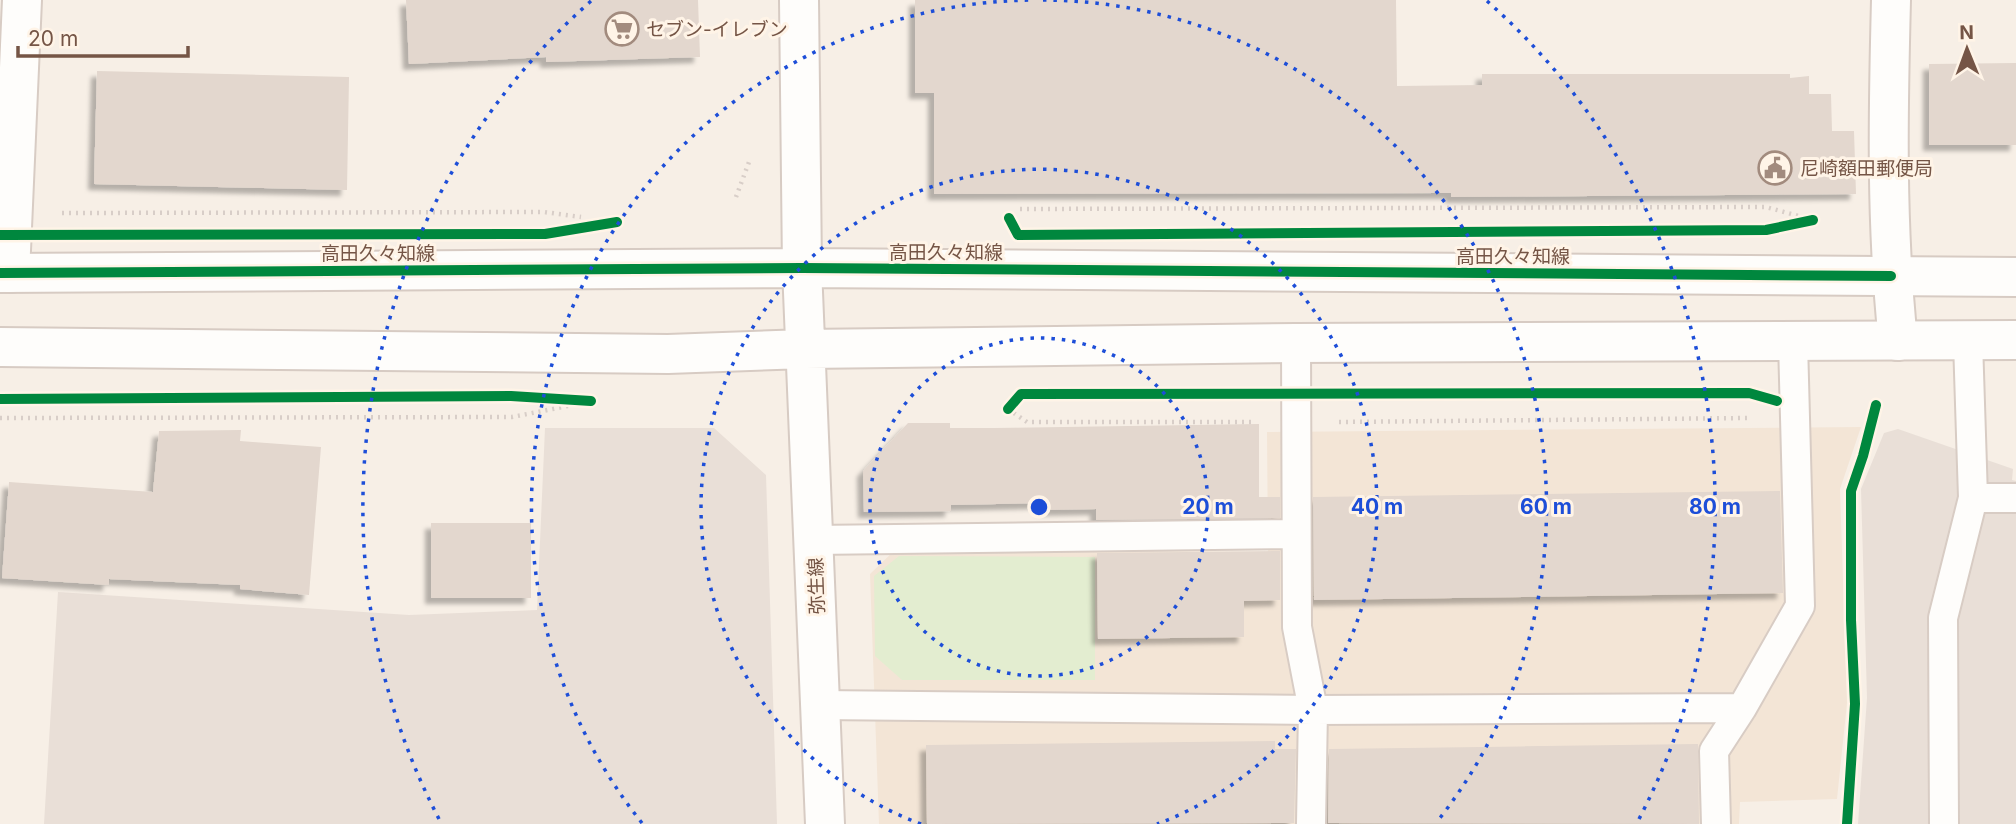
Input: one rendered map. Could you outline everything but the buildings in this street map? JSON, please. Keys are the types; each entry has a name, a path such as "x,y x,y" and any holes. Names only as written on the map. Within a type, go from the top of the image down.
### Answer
{"main road":[{"path":"5,273 12,214 22,0"},
{"name":"弥生線","path":"799,0 802,268 825,824"},
{"path":"1891,0 1887,142 1891,276 1898,341"},
{"name":"高田久々知線","path":"5,273 802,268 2016,277"},
{"path":"0,347 668,354 805,349 1296,343 2016,340"}],"lane":[{"path":"1944,824 1943,618 1973,498 1968,341"},
{"path":"1716,824 1714,751 1742,708 1800,606 1793,342"},
{"path":"1296,343 1297,627 1313,710 1311,824"},
{"path":"1973,498 2016,498"},
{"path":"814,540 1296,534"},
{"path":"820,705 1313,710 1742,708"}],"path":[{"path":"1020,209 1766,207 1813,220"},
{"path":"12,214 544,212 593,222"},
{"path":"1789,225 1813,220"},
{"path":"581,228 593,222"},
{"path":"551,399 578,402"},
{"path":"0,418 512,417 578,402"},
{"path":"1011,405 1027,422 1754,418"},
{"path":"1847,824 1855,704 1851,620 1851,491 1876,405"}],"shaded area":[{"path":"1861,427 1840,489 1847,703 1837,799 1740,802 1739,824 879,824 870,574 896,549 1268,552 1267,432"},
{"path":"545,428 714,428 766,475 777,824 44,824 58,592 409,615 537,610"},
{"path":"1898,429 2013,469 2012,480 2016,481 2016,824 1858,824 1867,698 1861,489 1884,433"}],"green space":[{"path":"899,556 1095,557 1095,680 902,680 875,656 874,576"}],"cycle path":[{"path":"1009,218 1018,235 1766,230 1813,220"},
{"path":"0,235 545,234 617,222"},
{"path":"0,273 802,268 1891,276"},
{"path":"1008,409 1021,394 1749,393 1777,401"},
{"path":"0,399 511,396 591,401"},
{"path":"1847,824 1855,704 1851,620 1851,491 1876,405"}],"place":[{"name":"セブン-イレブン","path":"622,29"},
{"name":"尼崎額田郵便局","path":"1775,168"}]}
